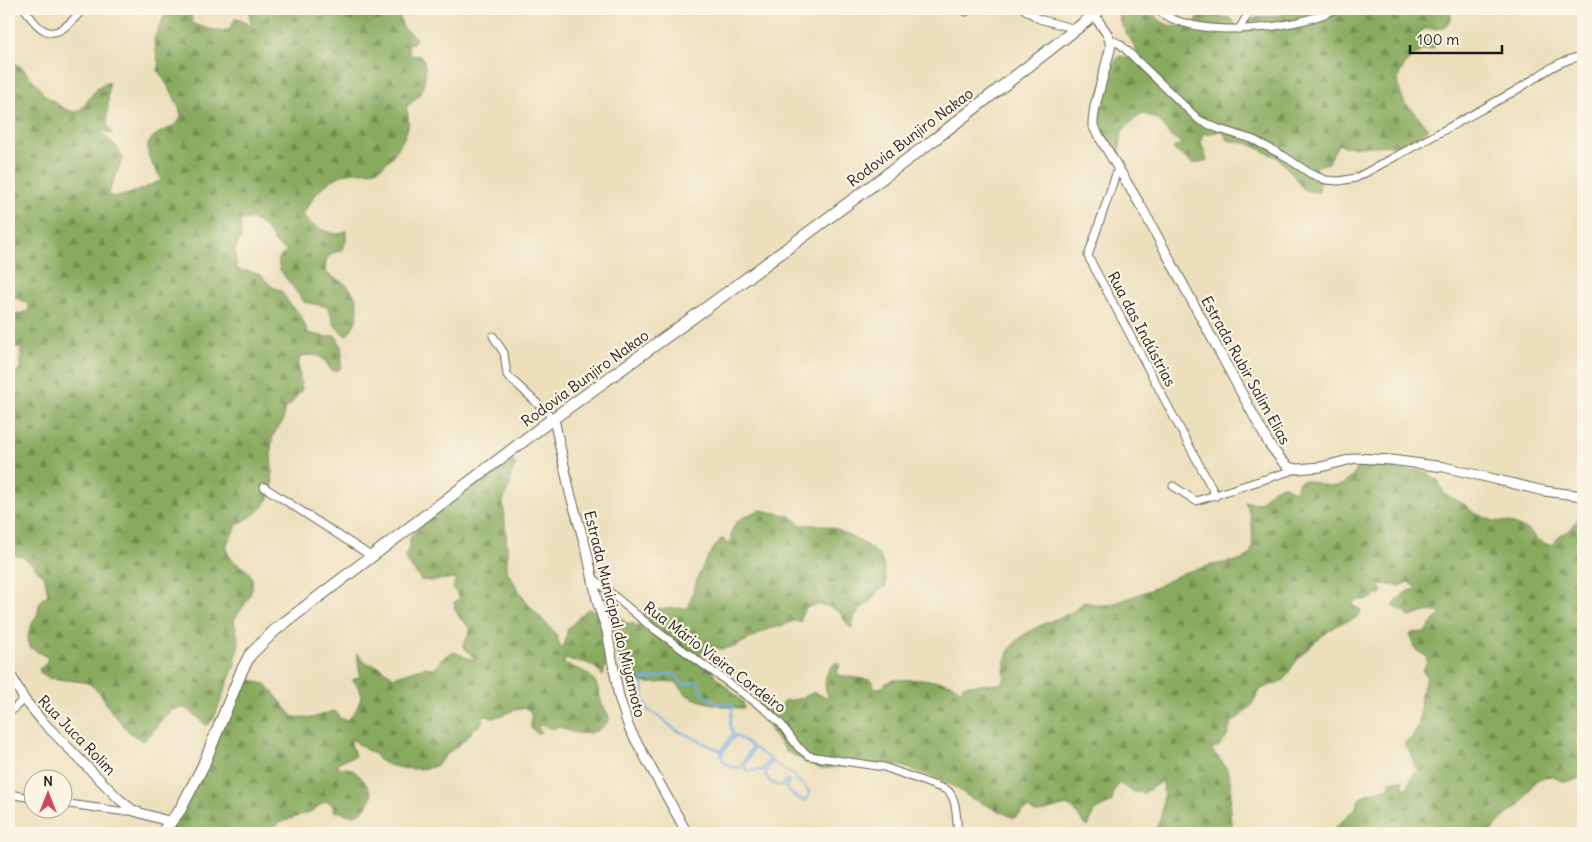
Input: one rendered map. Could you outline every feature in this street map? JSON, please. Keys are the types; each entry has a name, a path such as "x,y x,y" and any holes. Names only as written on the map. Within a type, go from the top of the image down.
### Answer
{"main road":[{"name":"Rodovia Bunjiro Nakao","path":"162,833 180,810 203,766 242,670 250,655 260,643 293,615 554,419 935,139 1097,12"}],"street":[{"path":"25,9 40,30 48,33 57,31 70,24 83,9"},
{"path":"1024,9 1039,19 1076,30"},
{"path":"1156,9 1171,19 1184,23 1239,29 1304,21 1336,9"},
{"path":"1239,29 1251,9"},
{"path":"1097,12 1110,39 1120,44 1199,120 1219,129 1254,140 1284,156 1310,174 1326,180 1356,178 1520,88 1548,68 1569,58 1583,56"},
{"name":"Estrada Rubir Salim Elias","path":"1110,39 1111,46 1092,121 1094,126 1142,208 1268,444 1283,462 1289,467 1297,469"},
{"name":"Rua das Indústrias","path":"1118,168 1088,256 1216,496"},
{"path":"493,336 504,353 507,375 554,419"},
{"name":"Estrada Municipal do Miyamoto","path":"554,419 564,468 582,530 598,604 607,631 620,697 629,728 687,833"},
{"path":"1173,486 1196,501 1297,469 1313,468 1356,458 1392,460 1444,467 1544,491 1583,496"},
{"path":"264,487 372,556"},
{"name":"Rua Mário Vieira Cordeiro","path":"592,578 650,626 766,710 781,724 798,747 809,756 884,767 947,790 954,800 958,833"},
{"name":"Rua Juca Rolim","path":"9,672 24,699 63,744 119,799 134,810"},
{"path":"9,713 24,699"},
{"path":"9,794 22,796"},
{"path":"72,804 119,811 134,810 171,822"}],"green space":[{"path":"191,9 192,23 210,29 229,30 236,18 249,25 251,23 249,12 242,9 403,9 399,15 403,28 416,38 414,42 408,45 410,55 421,56 425,64 425,73 421,92 406,107 407,131 401,144 392,156 378,169 348,173 326,184 317,193 304,213 307,221 322,230 337,234 346,230 346,241 342,250 333,253 326,260 325,271 345,284 355,296 358,310 357,317 355,324 346,336 335,326 328,307 304,302 280,270 278,259 287,250 276,243 268,231 257,222 250,219 240,220 241,238 235,253 237,269 261,275 271,286 281,291 291,306 301,315 308,333 326,337 335,335 341,347 341,365 340,369 335,371 331,370 325,361 318,356 300,357 298,366 302,389 290,405 284,409 283,422 273,436 271,453 273,480 270,495 259,510 248,519 237,524 228,542 228,554 250,574 252,586 245,605 234,620 239,642 235,664 214,718 206,725 187,709 173,710 162,719 143,741 129,732 111,711 100,693 90,684 49,678 40,672 39,669 46,664 48,658 30,647 27,641 30,628 38,613 39,605 42,599 48,595 45,578 31,563 22,557 9,553 9,377 14,375 21,367 21,348 9,346 9,317 28,311 29,307 26,302 9,295 9,58 23,69 44,95 65,109 74,112 80,110 99,86 109,82 107,124 112,134 104,131 101,132 117,147 123,158 108,194 109,196 122,196 129,194 162,180 148,154 149,142 153,137 175,125 181,115 177,102 158,71 159,66 154,39 167,10"},
{"path":"1118,9 1148,9 1170,26 1195,23 1199,15 1230,18 1240,28 1255,18 1283,14 1299,9 1449,9 1451,17 1444,28 1424,29 1418,34 1420,39 1434,41 1435,47 1422,50 1406,63 1397,83 1405,104 1428,129 1413,139 1396,144 1350,147 1338,144 1328,163 1315,167 1320,180 1319,192 1308,191 1302,188 1293,174 1276,157 1249,144 1228,140 1221,130 1202,135 1201,143 1207,160 1193,164 1173,149 1175,146 1182,145 1181,142 1171,137 1159,120 1145,114 1138,116 1122,131 1119,157 1117,158 1098,128 1097,110 1101,89 1109,70 1120,56 1134,59 1138,55 1122,26"},
{"path":"514,462 516,465 511,474 510,485 503,501 507,571 526,602 556,634 561,648 565,642 568,629 572,624 588,609 596,611 600,607 606,650 603,676 594,667 586,663 567,659 562,663 583,671 595,681 602,703 609,716 609,720 605,725 597,731 575,733 559,726 553,729 540,725 537,726 541,732 536,733 531,728 531,712 526,708 493,718 484,715 480,726 473,728 467,738 438,764 421,769 402,768 384,763 375,754 352,739 351,743 355,756 339,762 336,767 348,768 354,771 363,779 372,795 365,808 356,815 335,812 331,803 325,801 312,811 279,823 270,833 166,833 242,682 248,679 267,685 293,717 312,718 334,711 339,718 347,720 355,711 361,698 357,685 352,680 360,675 357,653 366,663 380,667 394,677 424,667 436,668 441,659 454,652 475,661 463,645 470,632 470,628 461,620 455,610 454,602 460,599 453,588 456,578 431,581 421,580 405,556 413,534 445,504 497,466"},
{"path":"1371,464 1399,471 1418,470 1428,473 1438,480 1444,494 1464,504 1474,513 1494,521 1509,522 1530,531 1537,540 1549,545 1553,544 1559,536 1571,529 1578,519 1580,510 1583,509 1583,777 1571,781 1561,781 1553,776 1535,781 1520,805 1504,817 1489,833 1332,833 1356,807 1360,798 1391,786 1389,782 1401,780 1403,781 1403,788 1406,789 1417,770 1411,754 1404,743 1411,739 1418,727 1421,693 1427,678 1422,670 1427,662 1427,657 1416,650 1410,636 1412,633 1425,632 1435,619 1439,617 1440,613 1428,612 1409,617 1403,611 1393,606 1406,592 1417,590 1416,587 1408,582 1399,586 1382,584 1380,586 1381,595 1355,601 1352,605 1360,609 1359,615 1341,623 1322,636 1300,657 1284,680 1261,689 1250,707 1231,724 1226,739 1219,746 1211,749 1226,767 1229,776 1231,785 1230,818 1235,833 1152,833 1161,815 1163,780 1144,793 1133,792 1119,783 1114,791 1112,802 1094,811 1088,827 1073,809 1066,805 1039,813 1035,813 1028,808 1014,818 971,798 939,779 902,766 883,764 853,765 821,769 787,752 771,732 758,700 772,706 776,712 782,707 783,701 799,699 814,692 827,698 826,677 830,669 837,662 840,665 837,675 869,680 877,688 891,681 902,680 949,683 961,691 963,686 966,685 999,684 1005,678 1004,666 1006,657 1017,641 1034,629 1073,611 1083,602 1110,605 1155,588 1183,573 1212,565 1242,560 1251,554 1252,528 1250,514 1245,502 1260,503 1277,487 1281,486 1296,492 1298,483 1304,480 1328,486 1339,485 1351,478 1361,465"},
{"path":"761,510 791,516 801,525 822,525 836,529 868,546 878,554 882,561 886,586 878,590 873,599 858,612 854,618 852,629 837,611 826,606 814,605 805,610 801,621 793,621 768,629 736,646 722,649 712,647 700,653 715,676 743,702 744,708 723,706 697,700 686,694 676,682 644,683 632,678 625,671 620,661 614,637 611,605 626,623 632,623 639,627 641,614 649,609 688,608 700,572 714,548 721,539 724,539 729,544 733,527 736,523 743,517"}],"waterway":[{"path":"674,673 683,685 697,681 704,694 717,704 724,703 733,706 730,724 733,733 721,751 674,729 648,710 644,698 642,679 674,673"},
{"path":"735,735 752,746 740,768 726,764 721,755 735,735"},
{"path":"754,748 770,759 763,770 749,771 745,769 745,765 754,748"},
{"path":"772,761 791,774 809,791 805,801 796,797 788,790 786,787 789,781 786,780 782,786 768,780 765,775 772,761"},
{"path":"996,833 998,828 1018,833"}]}
